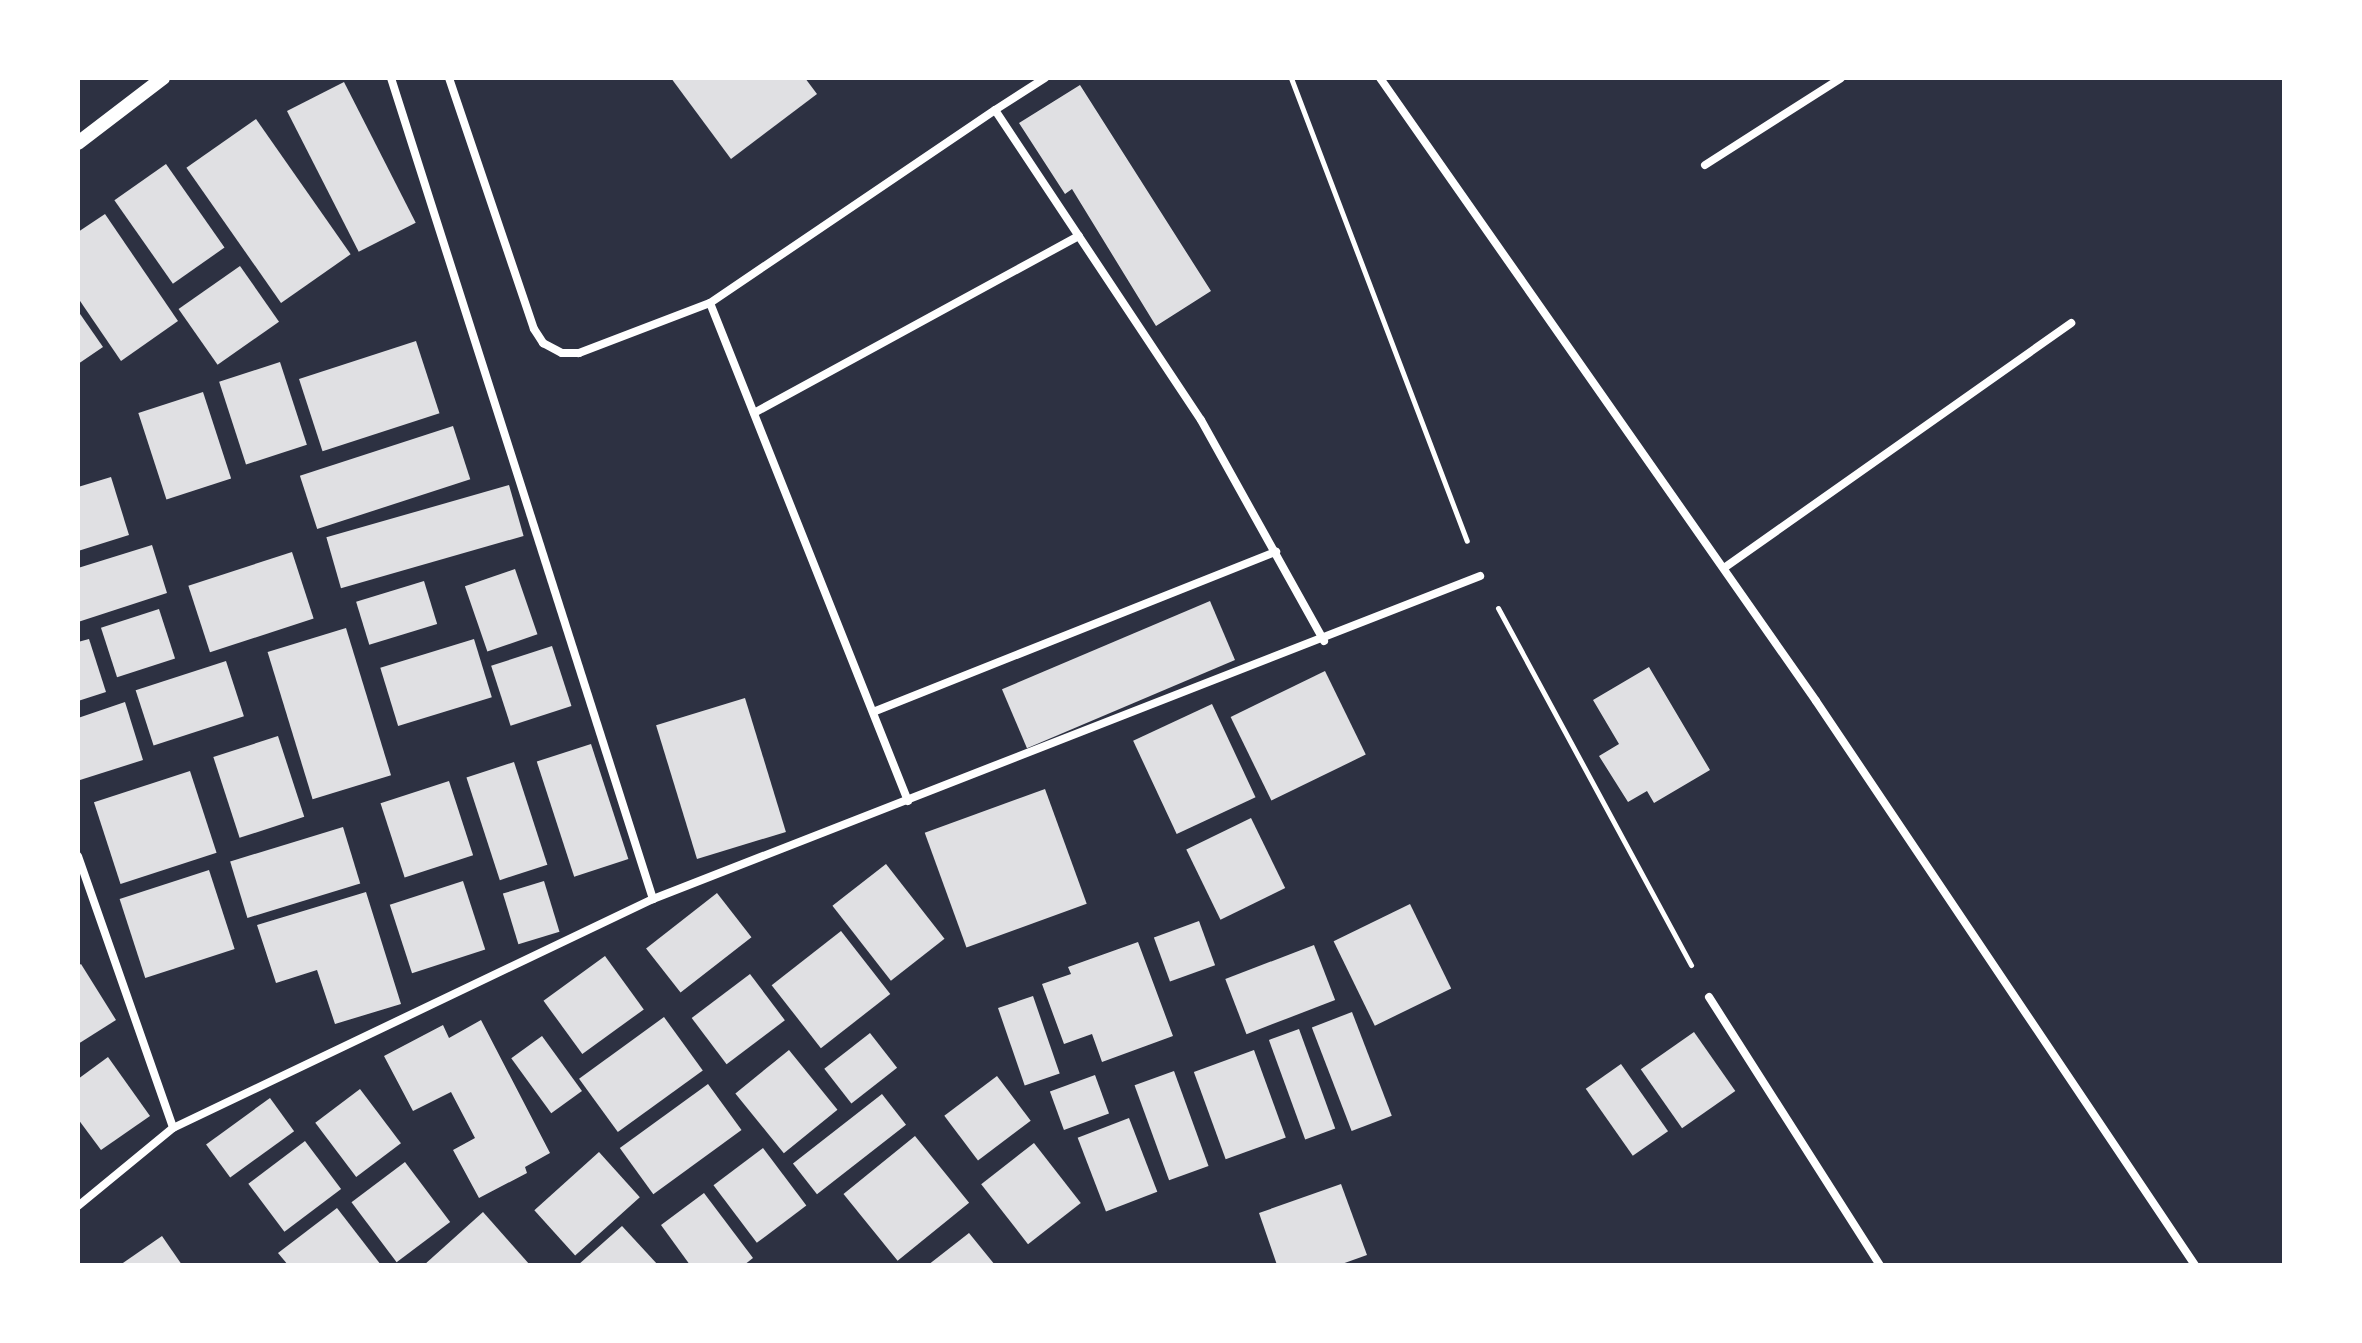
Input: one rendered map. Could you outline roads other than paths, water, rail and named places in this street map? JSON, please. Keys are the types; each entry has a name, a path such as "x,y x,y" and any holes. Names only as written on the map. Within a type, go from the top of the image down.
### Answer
{"street":[{"path":"78,143 163,78"},
{"path":"391,78 653,899"},
{"path":"449,78 543,343 562,353 579,353 710,303 1045,78"},
{"path":"1380,78 1724,568 2195,1265"},
{"path":"1705,165 1837,79"},
{"path":"995,110 1201,420 1324,641"},
{"path":"754,413 1079,236"},
{"path":"710,303 908,801"},
{"path":"1724,568 2071,323"},
{"path":"873,712 1276,552"},
{"path":"78,1206 173,1128 653,899 1324,641 1480,576"},
{"path":"78,856 173,1128"},
{"path":"1709,997 1880,1265"}]}
